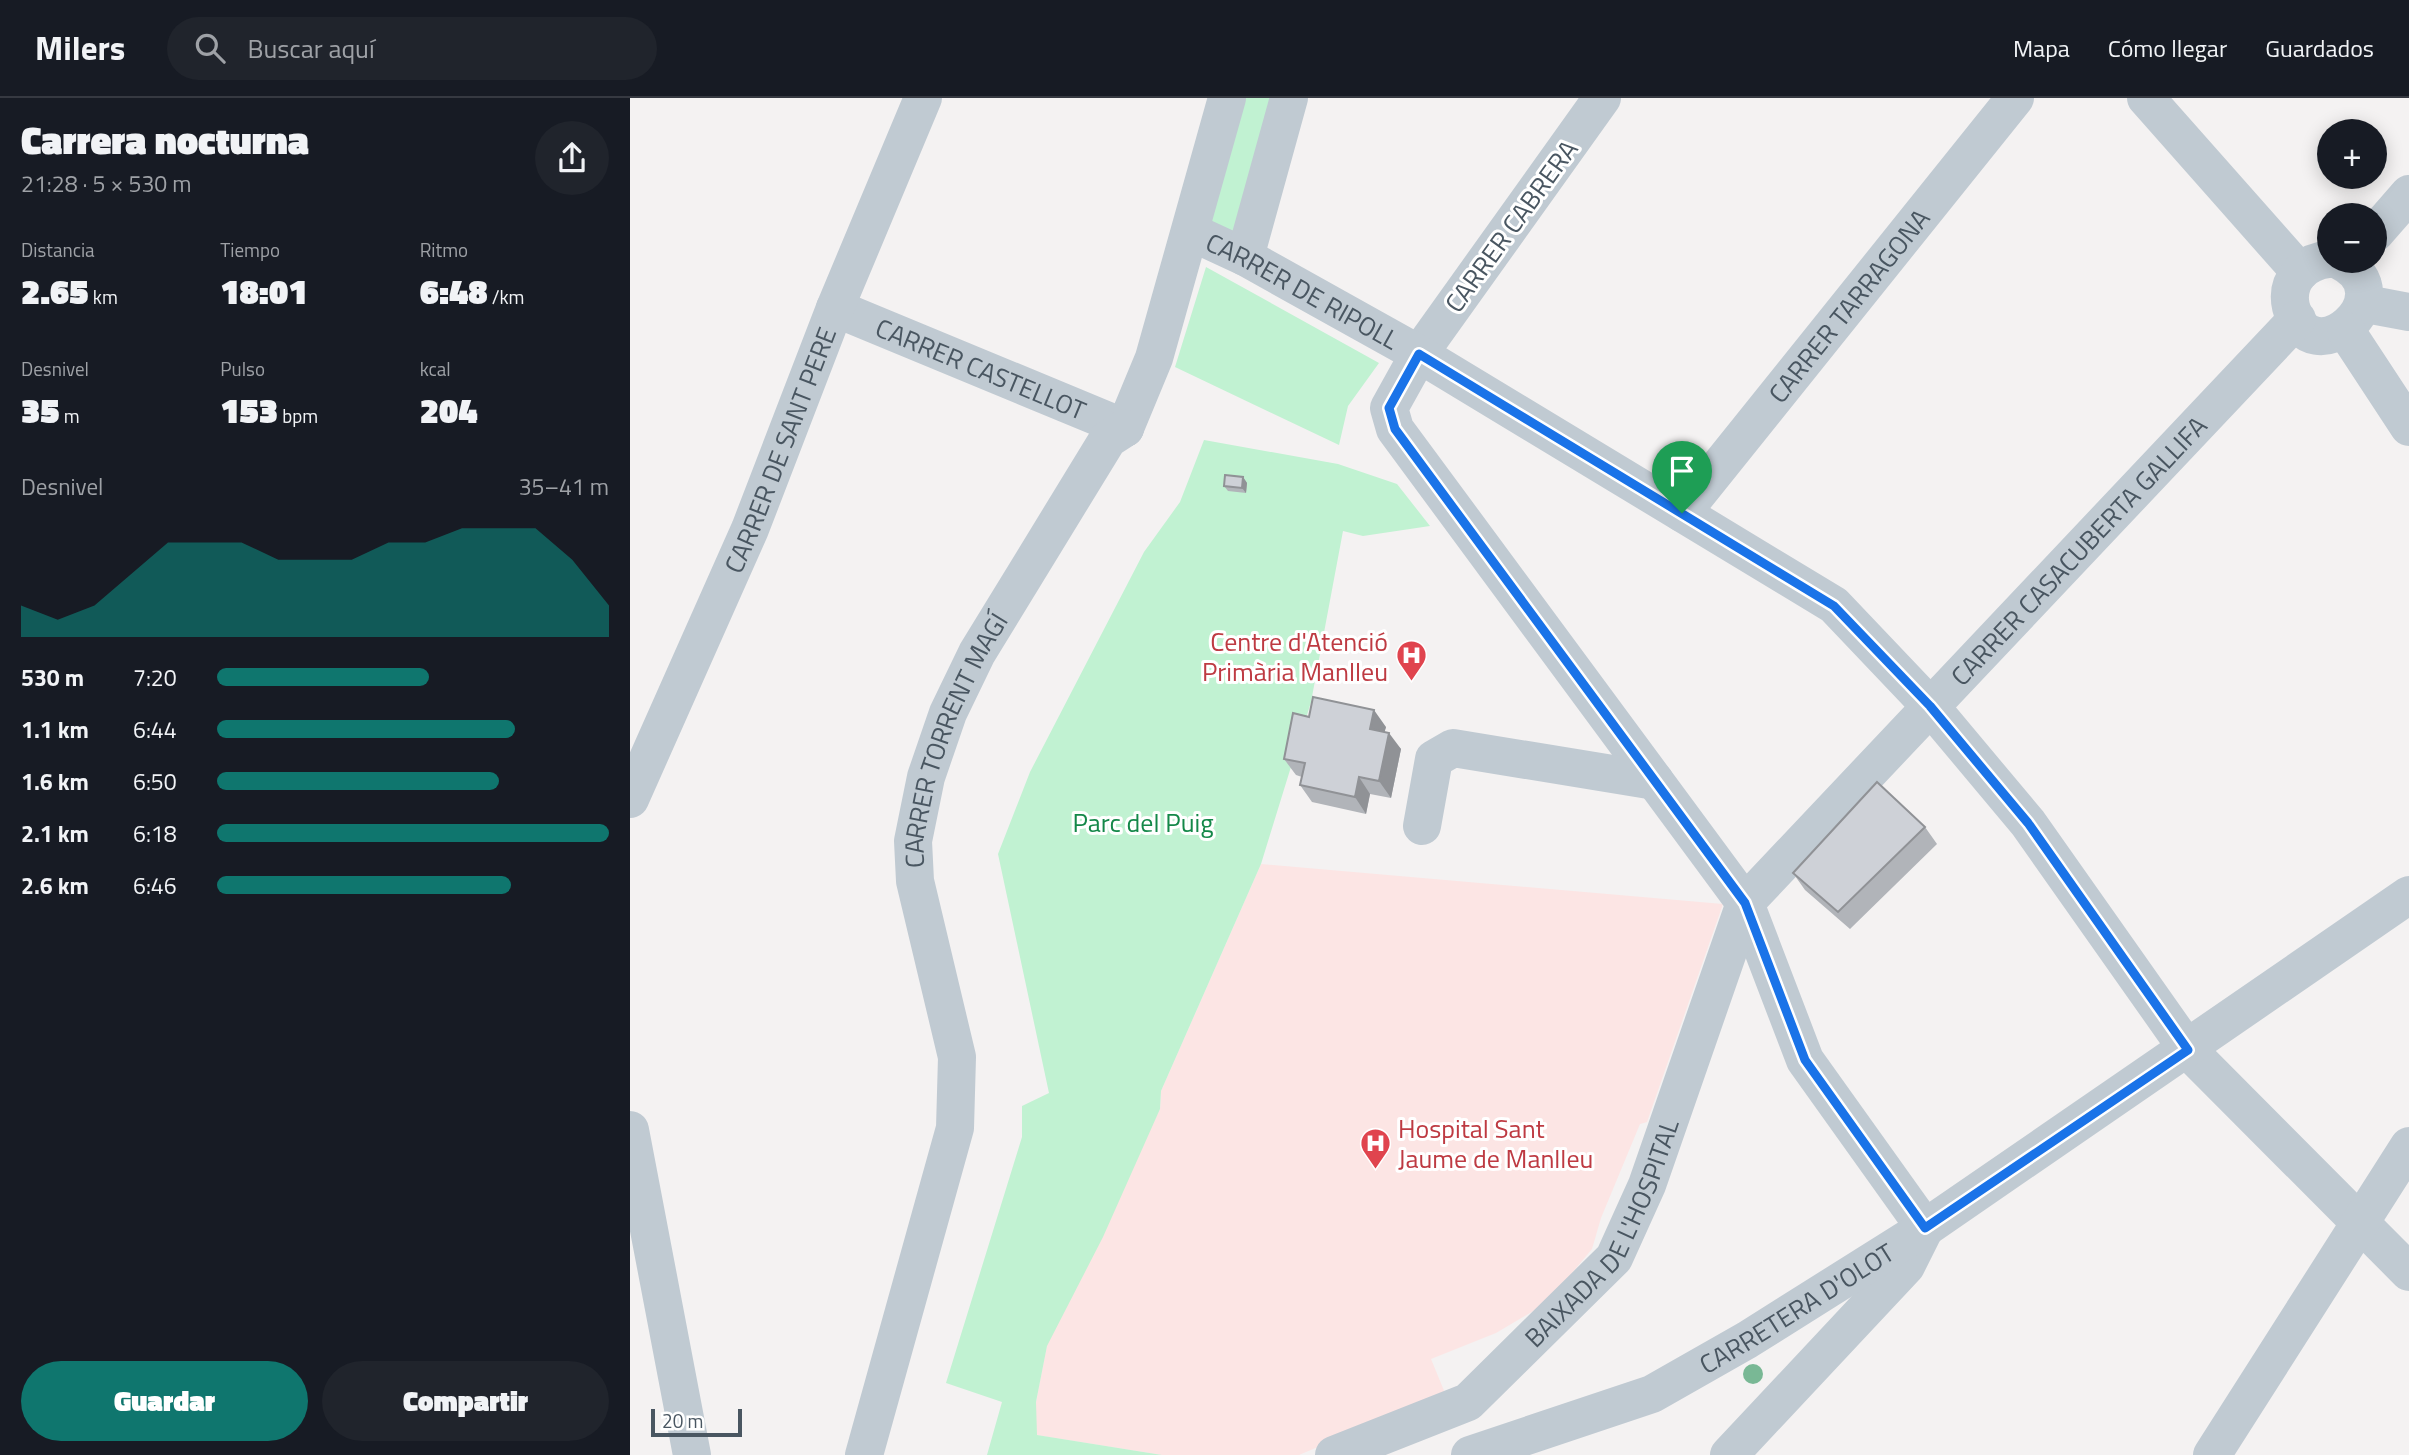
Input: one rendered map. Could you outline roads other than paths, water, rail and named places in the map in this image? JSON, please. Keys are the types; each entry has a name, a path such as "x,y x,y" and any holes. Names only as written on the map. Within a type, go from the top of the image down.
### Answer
{"street":[{"name":"CARRER DE SANT PERE","path":"630,799 750,529 835,308 923,98"},
{"path":"1125,428 1154,358 1227,98"},
{"path":"1245,257 1289,98"},
{"name":"CARRER CABRERA","path":"1419,354 1602,98"},
{"name":"CARRER TARRAGONA","path":"1682,513 2015,98"},
{"path":"2146,98 2317,249"},
{"path":"2387,219 2409,194"},
{"name":"CARRER DE RIPOLL","path":"1191,232 1245,257 1419,354 1834,606 1930,706 2028,823 2188,1050 2409,1272"},
{"path":"2317,273 2291,288 2290,300 2297,319 2309,331 2322,335 2356,318 2409,312"},
{"path":"2355,273 2361,276 2366,288 2356,318 2409,428"},
{"name":"CARRER CASTELLOT","path":"835,308 1125,428"},
{"name":"CARRER CASACUBERTA GALLIFA","path":"1745,903 2297,319"},
{"path":"1419,354 1389,408 1395,429 1745,903 1805,1060 1925,1228 1906,1266 1729,1455"},
{"name":"CARRER TORRENT MAGÍ","path":"864,1455 955,1128 957,1057 915,881 913,841 926,777 948,713 977,653 1108,439 1125,428"},
{"path":"1422,826 1434,759 1452,748 1655,781"},
{"name":"CARRETERA D'OLOT","path":"1470,1455 1652,1394 1747,1340 1925,1228 2188,1050 2409,895"},
{"name":"BAIXADA DE L'HOSPITAL","path":"1334,1455 1468,1402 1614,1258 1647,1185 1745,903"},
{"path":"630,1130 692,1455"},
{"path":"2212,1455 2409,1146"}],"place":[{"name":"Centre d'Atenció Primària Manlleu","path":"1411,683"},
{"name":"Hospital Sant Jaume de Manlleu","path":"1375,1170"}],"park label":[{"name":"Parc del Puig","path":"1143,822"}]}
